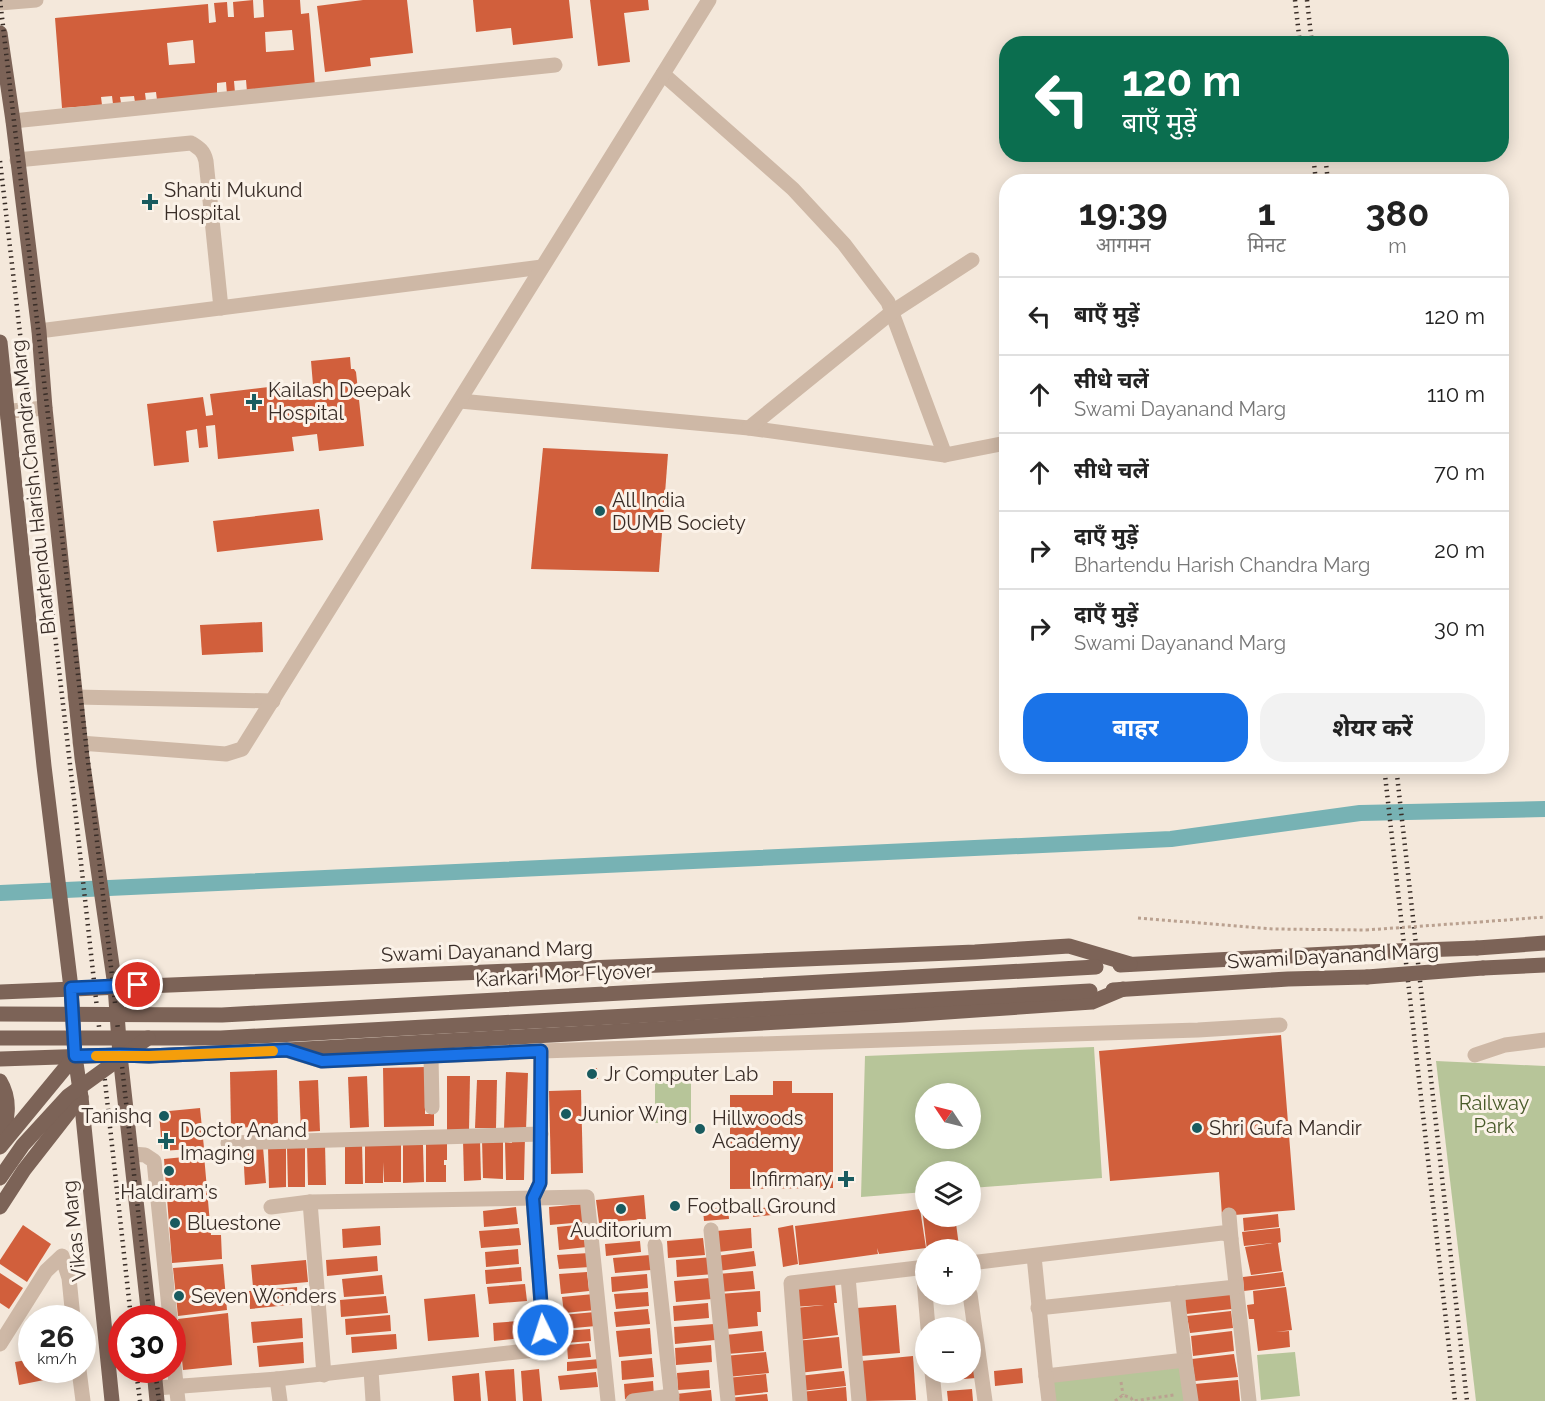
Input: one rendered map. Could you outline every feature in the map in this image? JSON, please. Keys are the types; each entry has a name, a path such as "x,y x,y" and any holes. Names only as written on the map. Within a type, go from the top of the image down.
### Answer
{"main road":[{"name":"Bhartendu Harish Chandra Marg","path":"0,33 39,331 81,751 115,986"},
{"name":"Bhartendu Harish Chandra Marg","path":"0,342 4,412 71,988"},
{"name":"Swami Dayanand Marg","path":"0,992 975,952 1069,946 1130,964 1545,943"},
{"name":"Karkari Mor Flyover","path":"0,1014 222,1015 1130,964"},
{"name":"Swami Dayanand Marg","path":"1123,990 1545,965"},
{"path":"115,986 120,1055 148,1305"},
{"path":"0,1147 75,1056 71,988"},
{"path":"0,1038 220,1038 1123,990"},
{"path":"0,1059 287,1050 984,1010 1092,1002 1123,990"},
{"path":"0,1178 23,1145 68,1096 148,1038"},
{"name":"Vikas Marg","path":"75,1056 112,1401"},
{"path":"0,1081 4,1088 8,1108 0,1147"},
{"path":"0,1207 24,1170 81,1098"},
{"path":"0,1147 24,1170"}],"street":[{"path":"0,3 36,0"},
{"path":"81,751 233,753 242,749 709,0"},
{"path":"13,121 555,65"},
{"path":"663,74 793,189 844,244 888,302 945,455"},
{"path":"17,160 191,143 199,148 206,161 221,308"},
{"path":"749,428 892,312 972,260"},
{"path":"39,331 542,267"},
{"path":"459,400 749,428 945,455 999,444"},
{"path":"4,412 45,408"},
{"path":"75,697 273,701"},
{"path":"287,1050 322,1061 541,1051 1198,1030 1280,1025"},
{"path":"1475,1055 1505,1045 1545,1040"},
{"path":"157,1395 535,1350 541,1341 543,1330 533,1198 540,1183 541,1051"},
{"path":"431,1056 432,1107"},
{"path":"228,1143 541,1134"},
{"path":"132,1154 145,1155 154,1161 169,1305"},
{"path":"271,1207 310,1202 587,1197 608,1401"},
{"path":"310,1202 324,1375"},
{"path":"1229,1215 1249,1401"},
{"path":"711,1230 728,1401"},
{"path":"981,1262 1222,1233 1228,1234 1231,1239"},
{"path":"633,1401 672,1398 656,1245"},
{"path":"25,1305 46,1271 62,1256 69,1278 72,1305"},
{"path":"1034,1256 1049,1401"},
{"path":"800,1401 791,1283 915,1269"},
{"path":"848,1277 859,1401"},
{"path":"1038,1308 1236,1287"},
{"path":"1177,1293 1185,1360 1185,1398"},
{"path":"972,1305 985,1401"},
{"path":"0,1344 18,1315"},
{"path":"1046,1376 1185,1360"},
{"path":"371,1370 373,1401"},
{"path":"277,1379 280,1401"},
{"path":"81,1383 83,1401"},
{"path":"933,1383 935,1401"}],"path":[{"path":"1138,918 1274,928 1366,930 1545,917"},
{"path":"1121,1378 1123,1395"},
{"path":"1123,1395 1133,1401 1185,1398"},
{"path":"1115,1401 1123,1395"}],"green space":[{"path":"1094,1047 1102,1178 981,1187 981,1161 915,1161 915,1193 861,1197 865,1056"},
{"name":"Railway Park","path":"1436,1061 1545,1066 1545,1401 1476,1401"},
{"path":"691,1070 691,1123 655,1123 655,1071"},
{"path":"1295,1352 1300,1396 1261,1400 1257,1355"},
{"path":"1182,1366 1186,1401 1054,1401 1052,1378"}],"building":[{"path":"253,0 254,18 264,17 263,0 300,0 301,14 309,13 315,86 247,92 246,80 234,81 235,93 227,94 226,82 217,83 217,95 157,100 156,92 145,93 146,101 135,102 134,96 120,97 121,103 113,104 112,96 101,97 102,105 62,108 55,18 208,4 209,23 216,22 214,3 227,2 228,17 234,17 233,2","holes":["292,30 294,50 266,52 265,32","193,40 195,63 169,65 167,43"]},
{"path":"363,0 407,0 413,53 370,58 371,66 325,72 317,6"},
{"path":"473,0 569,0 573,38 513,45 511,28 476,32"},
{"path":"590,0 648,0 649,10 624,13 630,62 598,66"},
{"path":"350,357 351,369 356,372 364,446 319,451 317,434 292,437 294,451 218,459 215,425 206,426 208,447 199,448 197,429 186,431 189,462 154,466 147,404 203,397 206,416 213,415 210,394 294,384 295,388 313,385 311,361"},
{"name":"All India DUMB Society","path":"543,448 668,454 659,572 531,569"},
{"path":"319,509 323,540 217,552 213,521"},
{"path":"262,622 263,652 202,655 200,625"},
{"name":"Shri Gufa Mandir","path":"1281,1035 1295,1210 1222,1216 1219,1172 1110,1181 1099,1051"},
{"path":"425,1067 425,1114 434,1114 434,1126 384,1127 383,1068"},
{"name":"Jr Computer Lab","path":"597,1068 598,1079 587,1079 587,1069"},
{"path":"277,1070 278,1126 231,1128 230,1072"},
{"path":"506,1072 528,1073 526,1130 504,1129"},
{"path":"367,1076 369,1127 350,1128 348,1077"},
{"path":"447,1076 470,1076 469,1131 447,1130"},
{"path":"318,1080 320,1131 301,1132 299,1081"},
{"path":"477,1080 497,1080 496,1128 475,1128"},
{"path":"773,1081 792,1081 792,1093 833,1093 833,1188 730,1189 730,1095 773,1095"},
{"name":"Junior Wing","path":"581,1090 583,1173 551,1174 549,1091"},
{"path":"200,1108 204,1148 162,1151 159,1112"},
{"path":"525,1137 524,1180 506,1180 505,1142 512,1143 511,1139"},
{"path":"503,1138 503,1179 483,1178 482,1139"},
{"path":"463,1140 480,1140 481,1180 464,1181"},
{"path":"403,1141 423,1145 424,1182 403,1183"},
{"path":"401,1142 401,1182 384,1182 383,1162 383,1183 365,1183 365,1143"},
{"path":"362,1143 363,1184 345,1184 345,1144"},
{"path":"325,1144 326,1185 308,1185 307,1145"},
{"path":"426,1144 447,1144 447,1160 444,1160 446,1182 426,1182"},
{"path":"263,1147 266,1183 245,1185 243,1149"},
{"path":"268,1147 286,1147 286,1187 269,1188"},
{"path":"287,1147 305,1147 305,1187 288,1187"},
{"path":"204,1155 211,1235 221,1235 222,1259 172,1263 164,1159"},
{"name":"Auditorium","path":"644,1195 646,1219 599,1223 596,1200"},
{"path":"583,1204 584,1222 550,1225 549,1207"},
{"path":"516,1207 518,1224 484,1227 483,1211"},
{"path":"728,1207 729,1219 704,1221 703,1209"},
{"path":"772,1207 772,1215 753,1217 753,1209"},
{"path":"915,1210 915,1227 923,1227 925,1239 915,1239 915,1249 879,1254 877,1248 878,1254 799,1265 795,1226"},
{"path":"1278,1214 1279,1227 1244,1231 1243,1218"},
{"path":"585,1224 587,1247 559,1250 557,1227"},
{"path":"23,1225 51,1244 27,1282 0,1264 0,1260"},
{"path":"793,1225 798,1264 783,1267 778,1228"},
{"path":"380,1226 381,1245 343,1248 342,1229"},
{"path":"924,1227 956,1227 958,1239 926,1239"},
{"path":"519,1228 521,1245 481,1248 479,1231"},
{"path":"751,1228 752,1248 718,1252 716,1231"},
{"path":"1280,1228 1281,1242 1278,1243 1282,1271 1251,1275 1245,1247 1273,1243 1244,1246 1242,1232"},
{"path":"703,1238 705,1255 668,1258 667,1241"},
{"path":"640,1241 641,1252 606,1256 605,1244"},
{"path":"518,1249 519,1264 486,1267 485,1252"},
{"path":"754,1251 756,1266 718,1271 716,1256"},
{"path":"589,1253 590,1267 559,1269 557,1255"},
{"path":"650,1255 651,1270 615,1273 613,1258"},
{"path":"377,1256 378,1271 327,1276 326,1260"},
{"path":"713,1257 714,1274 677,1277 676,1260"},
{"path":"306,1260 308,1282 253,1287 251,1265"},
{"path":"223,1264 227,1310 186,1315 186,1305 177,1305 173,1268"},
{"path":"521,1267 522,1281 486,1284 485,1270"},
{"path":"753,1271 755,1289 719,1292 718,1274"},
{"path":"587,1272 589,1291 561,1294 559,1274"},
{"path":"1283,1272 1285,1286 1244,1291 1243,1277"},
{"path":"0,1273 23,1288 9,1309 0,1303"},
{"path":"647,1274 648,1288 612,1292 611,1277"},
{"path":"382,1275 384,1294 344,1297 342,1279"},
{"path":"710,1278 712,1299 676,1302 674,1281"},
{"path":"525,1284 527,1301 489,1304 487,1287"},
{"path":"835,1284 837,1303 834,1303 838,1335 790,1341 786,1309 824,1305 792,1307 791,1288"},
{"path":"297,1287 298,1304 250,1309 249,1291"},
{"path":"1286,1287 1292,1330 1276,1332 1289,1331 1290,1347 1258,1351 1254,1319 1249,1319 1247,1305 1254,1304 1253,1291"},
{"path":"760,1291 761,1312 757,1312 758,1326 726,1329 719,1294"},
{"path":"1230,1291 1232,1309 1186,1314 1185,1296"},
{"path":"648,1292 649,1306 616,1309 614,1294"},
{"path":"475,1294 479,1337 428,1341 424,1299"},
{"path":"594,1294 596,1310 564,1313 562,1297"},
{"path":"386,1296 388,1313 341,1317 340,1300"},
{"path":"708,1303 709,1318 674,1321 673,1306"},
{"path":"896,1305 900,1353 861,1356 857,1308"},
{"path":"648,1309 650,1324 616,1327 614,1312"},
{"path":"1231,1311 1233,1328 1190,1333 1187,1316"},
{"path":"595,1312 596,1326 563,1329 562,1315"},
{"path":"228,1313 232,1365 186,1370 186,1318"},
{"path":"390,1315 391,1331 346,1335 345,1319"},
{"path":"302,1318 303,1338 253,1343 251,1322"},
{"path":"531,1320 532,1337 494,1341 493,1323"},
{"path":"714,1324 715,1340 675,1344 674,1327"},
{"path":"650,1328 652,1354 619,1357 616,1331"},
{"path":"590,1329 591,1341 565,1343 564,1331"},
{"path":"762,1331 764,1351 727,1354 725,1335"},
{"path":"1232,1331 1234,1351 1193,1356 1191,1336"},
{"path":"396,1334 397,1349 352,1353 351,1337"},
{"path":"839,1337 842,1368 799,1373 795,1341"},
{"path":"303,1342 304,1363 259,1367 257,1346"},
{"path":"589,1343 591,1357 568,1359 567,1345"},
{"path":"711,1345 712,1362 676,1365 675,1348"},
{"path":"766,1352 769,1373 727,1377 725,1356"},
{"path":"1234,1354 1238,1377 1195,1381 1192,1359"},
{"path":"913,1356 916,1400 865,1401 861,1361"},
{"path":"652,1358 654,1377 622,1380 621,1361"},
{"path":"600,1359 601,1368 567,1371 567,1362"},
{"path":"18,1361 18,1379 15,1362"},
{"path":"1022,1368 1023,1383 995,1386 994,1371"},
{"path":"514,1369 516,1401 488,1401 485,1371"},
{"path":"539,1369 542,1401 523,1401 521,1371"},
{"path":"709,1370 710,1388 678,1390 677,1373"},
{"path":"844,1371 846,1386 801,1391 799,1376"},
{"path":"596,1372 598,1387 560,1390 558,1376"},
{"path":"479,1373 481,1401 454,1401 452,1376"},
{"path":"766,1374 768,1392 729,1396 727,1378"},
{"path":"1238,1380 1240,1401 1197,1401 1195,1384"},
{"path":"653,1381 654,1397 625,1399 624,1384"},
{"path":"846,1387 847,1401 802,1401 801,1392"},
{"path":"972,1389 973,1401 948,1401 947,1391"},
{"path":"711,1390 712,1401 677,1401 676,1394"},
{"path":"767,1394 768,1401 730,1401 729,1398"}],"waterway":[{"path":"0,893 1171,839 1360,813 1545,809"}],"railway":[{"path":"0,0 149,1305"},
{"path":"1295,0 1299,36"},
{"path":"1307,0 1311,36"},
{"path":"0,161 130,1305"},
{"path":"1314,162 1315,174"},
{"path":"1326,162 1327,174"},
{"path":"1385,774 1455,1401"},
{"path":"1397,774 1467,1401"},
{"path":"138,1383 140,1401"},
{"path":"157,1383 159,1401"}],"slow traffic":[{"path":"96,1056 273,1051"}],"place":[{"name":"Shanti Mukund Hospital","path":"150,202"},
{"name":"Kailash Deepak Hospital","path":"254,402"},
{"name":"All India DUMB Society","path":"600,511"},
{"name":"Jr Computer Lab","path":"592,1074"},
{"name":"Junior Wing","path":"566,1114"},
{"name":"Tanishq","path":"164,1116"},
{"name":"Shri Gufa Mandir","path":"1197,1128"},
{"name":"Hillwoods Academy","path":"700,1129"},
{"name":"Doctor Anand Imaging","path":"166,1141"},
{"name":"Haldiram's","path":"169,1171"},
{"name":"Infirmary","path":"846,1179"},
{"name":"Football Ground","path":"675,1206"},
{"name":"Auditorium","path":"621,1209"},
{"name":"Bluestone","path":"175,1223"},
{"name":"Seven Wonders","path":"179,1296"}],"route":[{"path":"138,985 71,988 75,1056 149,1056 287,1050 322,1061 541,1051 540,1183 533,1198 543,1330"}]}
